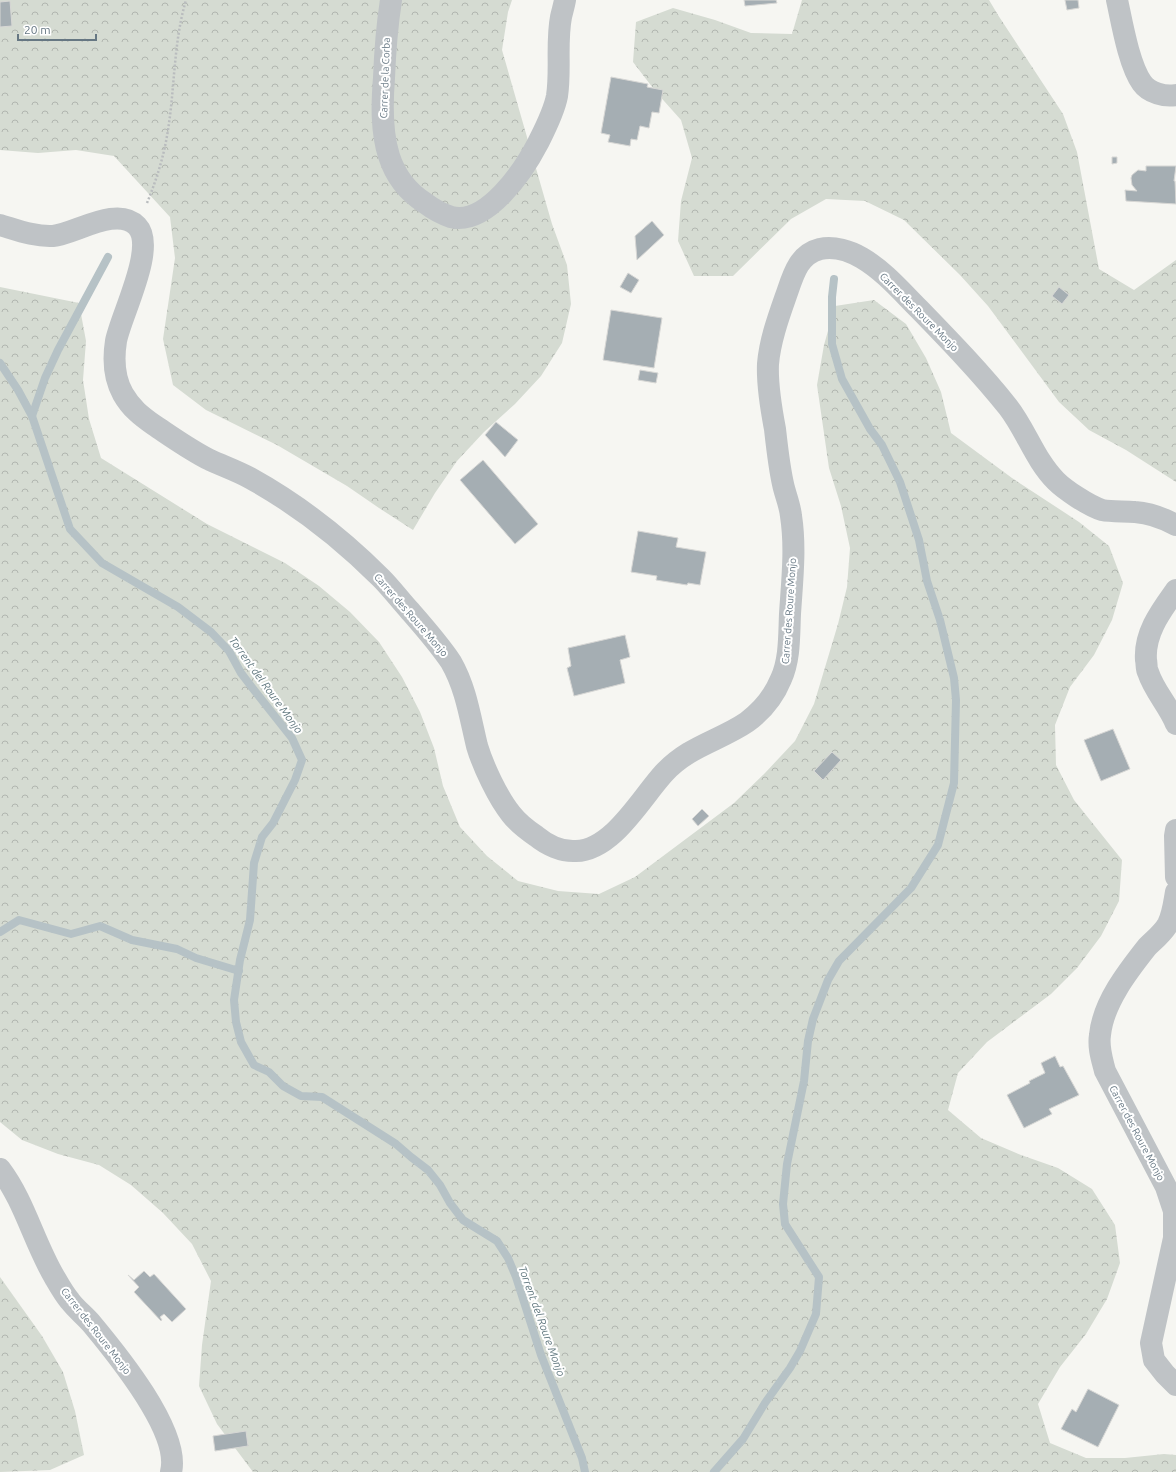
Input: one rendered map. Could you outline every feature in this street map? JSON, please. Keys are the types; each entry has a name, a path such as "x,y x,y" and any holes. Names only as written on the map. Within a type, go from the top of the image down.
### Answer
{"street":[{"name":"Carrer de la Corba","path":"391,0 387,28 382,104 384,130 389,156 397,174 405,186 420,200 435,210 452,217 471,216 484,210 504,193 521,172 538,144 547,124 556,97 561,18 565,0"},
{"path":"1117,0 1134,65 1143,84 1155,93 1171,96 1176,95"},
{"name":"Carrer des Roure Monjo","path":"0,225 48,237 65,234 104,219 125,220 137,226 144,241 140,266 116,339 114,358 115,377 123,395 136,412 173,438 206,458 248,477 285,500 334,535 381,578 430,634 448,657 459,677 479,753 501,799 513,817 531,833 546,844 562,850 574,852 589,849 602,843 612,835 677,760 745,724 761,710 773,694 784,674 788,654 793,533 791,511 783,485 773,419 768,366 771,345 793,275 802,259 813,250 829,247 848,252 865,260 890,280 953,345 1011,411 1038,457 1057,482 1098,509 1139,512 1163,518 1176,526"},
{"path":"1176,590 1151,629 1146,649 1147,672 1176,724"},
{"path":"1176,830 1176,877"},
{"name":"Carrer des Roure Monjo","path":"1176,892 1173,911 1167,926 1128,971 1113,996 1105,1015 1100,1034 1100,1053 1105,1071 1166,1187 1174,1211 1174,1238 1151,1343 1154,1360 1164,1374 1176,1385"},
{"name":"Carrer des Roure Monjo","path":"0,1170 6,1177 24,1208 45,1260 55,1279 70,1301 90,1322 140,1387 163,1428 172,1456 171,1472"}],"path":[{"path":"150,195 161,164 168,136 178,38 182,13 186,0"}],"green space":[{"path":"0,0 512,0 508,12 502,50 552,224 567,265 571,304 562,343 541,376 457,461 435,493 413,530 347,486 277,445 206,410 173,385 163,339 175,258 170,217 114,156 76,150 38,153 0,150"},
{"path":"802,0 989,0 1063,114 1077,152 1099,269 1134,290 1176,260 1176,482 1126,450 1089,430 1059,402 988,306 960,275 904,220 865,201 826,199 791,219 733,276 694,276 678,241 681,201 692,158 681,120 656,92 633,62 636,22 673,8 715,20 751,33 792,34"},
{"path":"0,287 79,303 86,341 83,380 89,419 101,458 207,524 285,563 319,586 350,612 379,642 402,677 420,712 434,748 443,786 460,827 487,856 518,881 558,891 599,894 635,877 734,803 795,741 814,704 838,624 847,587 850,548 841,506 829,468 817,385 824,345 835,306 874,300 906,324 926,358 941,392 951,433 1012,478 1079,522 1109,546 1123,583 1112,620 1094,655 1070,687 1055,725 1056,765 1074,800 1122,860 1119,901 1101,936 1077,968 1051,994 987,1042 958,1073 948,1110 981,1138 1021,1155 1058,1168 1092,1189 1115,1225 1120,1263 1107,1299 1086,1334 1060,1367 1038,1404 1050,1443 1086,1458 1125,1458 1164,1454 1176,1455 1176,1472 253,1472 217,1424 199,1386 202,1345 211,1281 192,1244 163,1213 131,1185 99,1165 58,1154 22,1140 0,1122"},
{"path":"0,1277 42,1336 63,1372 75,1411 84,1455 50,1470 0,1472"}],"building":[{"path":"744,0 776,0 777,3 745,6"},
{"path":"1065,0 1078,0 1079,8 1067,10"},
{"path":"10,1 12,26 0,27 0,2"},
{"path":"611,77 648,84 647,87 663,90 659,113 652,112 649,128 640,126 637,140 631,139 630,146 608,142 610,135 601,133"},
{"path":"1112,157 1117,157 1117,163 1112,164"},
{"path":"1146,166 1176,166 1174,181 1176,204 1126,201 1125,190 1137,191 1132,185 1132,175 1138,170 1146,171"},
{"path":"652,221 664,235 637,260 635,236"},
{"path":"628,273 639,280 631,293 620,287"},
{"path":"1059,287 1069,295 1062,304 1052,296"},
{"path":"611,310 662,318 654,368 603,360"},
{"path":"640,370 658,373 656,383 638,380"},
{"path":"496,422 518,440 505,457 485,435"},
{"path":"483,460 538,524 515,544 460,480"},
{"path":"638,531 678,538 676,547 706,552 700,585 688,583 687,585 656,580 657,576 631,572"},
{"path":"625,635 630,657 620,660 625,683 574,696 567,668 571,666 568,648"},
{"path":"1113,729 1130,769 1101,781 1084,740"},
{"path":"832,752 841,760 823,780 814,771"},
{"path":"702,809 709,816 698,826 692,819"},
{"path":"1055,1056 1060,1067 1063,1066 1079,1095 1049,1109 1052,1114 1024,1128 1007,1095 1045,1073 1041,1063"},
{"path":"144,1271 150,1277 154,1274 186,1309 172,1322 164,1314 160,1317 162,1320 161,1321 134,1292 139,1287 128,1275 134,1280"},
{"path":"1088,1389 1119,1405 1098,1447 1061,1429 1072,1409 1076,1412"},
{"path":"246,1431 248,1446 215,1451 213,1436"}],"waterway":[{"path":"32,416 45,378 58,350 108,257"},
{"path":"714,1472 743,1439 765,1403 790,1368 800,1351 816,1314 819,1277 785,1224 783,1204 787,1164 804,1081 808,1041 813,1019 828,980 839,961 911,888 938,845 954,783 956,700 954,678 940,620 927,581 919,540 900,482 882,445 870,429 842,379 832,344 832,297 834,279"},
{"name":"Torrent del Roure Monjo","path":"0,363 18,390 32,416 70,529 102,563 178,607 211,632 229,651 241,673 292,738 302,760 295,780 273,823 262,837 254,863 250,920 240,960 234,1000 236,1022 241,1042 254,1065 269,1072 283,1086 301,1096 322,1097 396,1144 428,1170 440,1185 450,1203 463,1220 497,1241 508,1258 516,1277 541,1355 582,1458 585,1472"},
{"path":"0,932 19,920 71,934 100,926 132,940 177,949 196,958 239,971"}]}
